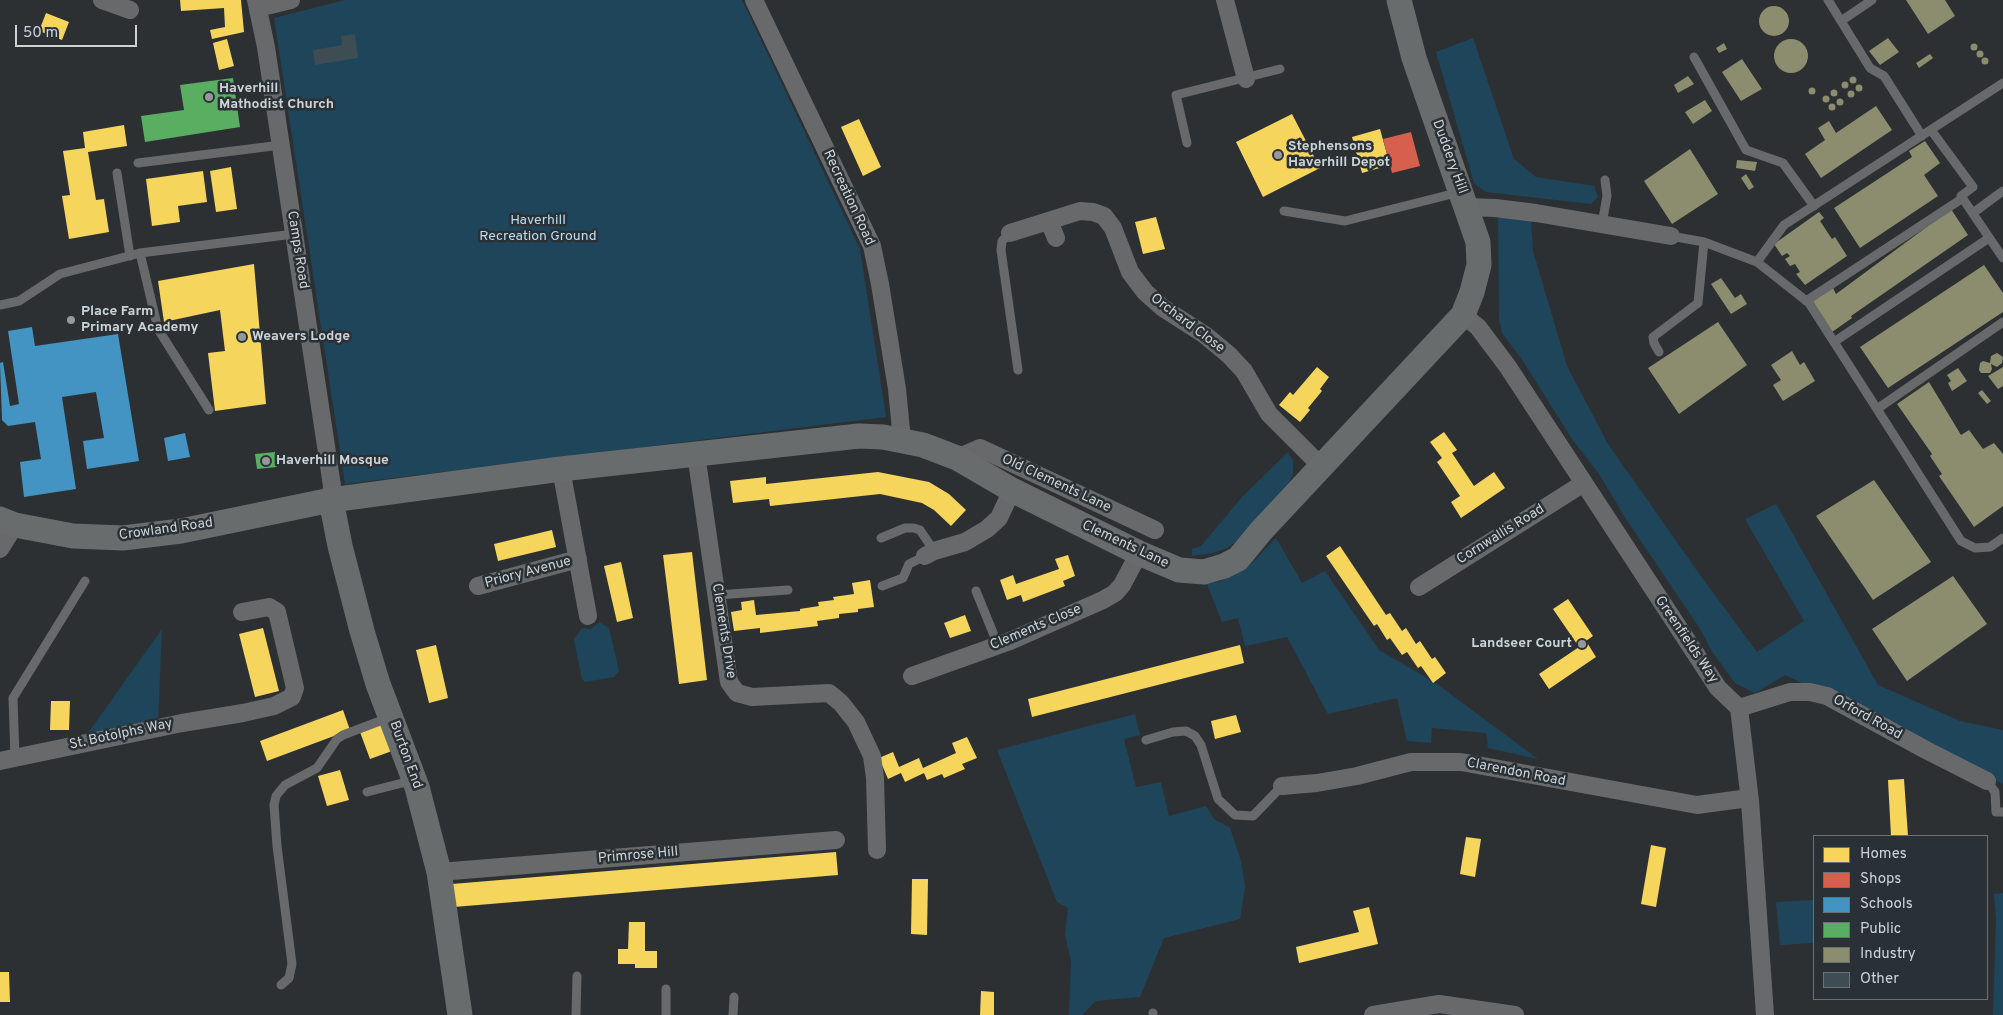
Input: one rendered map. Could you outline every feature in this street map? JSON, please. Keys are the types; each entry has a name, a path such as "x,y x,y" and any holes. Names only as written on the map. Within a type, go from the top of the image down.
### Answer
{"street":[{"path":"102,0 130,10"},
{"path":"257,4 291,0"},
{"name":"Recreation Road","path":"754,0 872,246 897,389 902,440"},
{"path":"1225,0 1246,79"},
{"name":"Duddery Hill","path":"1399,0 1414,58 1478,242 1479,265 1472,292 1463,314"},
{"name":"Camps Road","path":"257,4 266,47 332,486 331,500"},
{"path":"1464,199 1494,208 1671,236"},
{"name":"Orchard Close","path":"1010,233 1080,211 1093,212 1104,216 1114,228 1130,272 1145,292 1163,308 1205,335 1229,354 1244,371 1269,414 1321,466"},
{"path":"1050,221 1056,238"},
{"name":"Clements Lane","path":"561,469 859,436 902,440 923,445 956,458 1012,490 1139,553 1179,570 1204,572 1238,559 1261,531 1463,314"},
{"name":"Greenfields Way","path":"1463,314 1478,327 1508,367 1718,688 1739,708"},
{"name":"Old Clements Lane","path":"956,458 980,448 1155,530"},
{"name":"Clements Drive","path":"696,454 729,682 737,693 752,697 829,693 841,703 856,722 872,756 875,778 877,850"},
{"name":"Crowland Road","path":"8,522 73,536 123,538 181,531 331,500 561,469"},
{"name":"Priory Avenue","path":"561,469 588,616"},
{"name":"Cornwallis Road","path":"1419,587 1584,483"},
{"path":"929,553 965,542 987,529 999,518 1012,490"},
{"name":"Burton End","path":"331,500 340,546 362,631 414,780 439,872 460,1015"},
{"path":"0,549 8,522"},
{"name":"Clements Close","path":"912,676 998,645 1103,600 1115,593 1122,585 1139,553"},
{"name":"Priory Avenue","path":"478,586 578,559"},
{"name":"St. Botolphs Way","path":"7,759 182,723 243,713 274,706 292,697 295,688 277,612 269,607 242,612"},
{"name":"Orford Road","path":"1739,708 1790,692 1810,692 1827,696 1987,781"},
{"path":"1739,708 1749,798 1765,1015"},
{"name":"Clarendon Road","path":"1282,786 1316,783 1357,776 1411,762 1452,762 1513,771 1697,805 1749,798"},
{"name":"Primrose Hill","path":"439,872 836,840"},
{"path":"1373,1015 1439,1004 1515,1015"}],"lane":[{"path":"1828,0 1870,68 1884,76 1922,136"},
{"path":"1840,20 1871,0"},
{"path":"1694,57 1746,150 1784,163 1814,206"},
{"path":"1187,143 1176,95 1280,69"},
{"path":"1757,262 1784,225 2003,83"},
{"path":"1932,130 1973,187 1961,196 2003,258"},
{"path":"138,163 281,145"},
{"path":"117,174 135,255 158,330 209,410"},
{"path":"1602,224 1607,196 1606,180"},
{"path":"1973,212 2003,191"},
{"path":"1806,301 1963,198"},
{"path":"1284,211 1345,221 1464,199"},
{"path":"1010,233 1002,242 1001,250 1018,370"},
{"path":"0,305 19,301 60,274 135,255 294,234"},
{"path":"1671,236 1704,242 1757,262 1806,301 1961,541 1975,548 1990,547 2003,538"},
{"path":"1834,342 1989,238"},
{"path":"1660,352 1654,343 1653,337 1698,302 1704,242"},
{"path":"1877,409 2003,322"},
{"path":"881,538 905,528 914,528 920,530 929,553 909,564 903,578 882,586"},
{"path":"7,759 13,698 86,581"},
{"path":"717,596 788,590"},
{"path":"976,591 998,645"},
{"path":"281,985 289,978 292,964 277,846 274,805 276,796 284,785 317,768 337,739 391,717"},
{"path":"1146,740 1173,732 1186,731 1195,736 1201,745 1218,799 1235,815 1253,816 1282,786"},
{"path":"367,792 414,780"},
{"path":"1987,781 1995,792 1996,812 2003,812"},
{"path":"576,1015 577,976"},
{"path":"666,989 666,1015"},
{"path":"733,1015 734,997"}],"green space":[{"name":"Haverhill Recreation Ground","path":"345,0 742,0 860,249 886,417 345,484 274,18"},
{"path":"1473,38 1514,159 1536,177 1594,186 1598,197 1591,204 1486,192 1474,183 1436,52"},
{"path":"1498,214 1531,220 1533,251 1567,366 1608,444 1757,652 1804,621 1745,519 1776,504 1878,685 1960,721 2003,730 2003,784 1859,710 1785,675 1755,693 1735,683 1711,650 1701,630 1626,519 1599,474 1572,439 1523,361 1502,333 1499,319"},
{"path":"1288,452 1293,461 1293,474 1290,481 1240,538 1227,548 1213,553 1192,556 1192,549 1201,546 1243,496"},
{"path":"1276,538 1302,583 1325,571 1379,650 1437,684 1538,759 1488,748 1486,733 1432,728 1431,743 1407,741 1397,698 1328,714 1287,637 1245,646 1238,618 1222,622 1207,584 1221,581 1249,566"},
{"path":"599,622 609,628 619,671 614,677 585,682 582,679 574,640 582,628 591,629"},
{"path":"162,629 158,720 86,736"},
{"path":"1135,714 1140,735 1124,739 1136,787 1161,782 1169,816 1206,806 1214,819 1230,828 1241,861 1245,887 1240,919 1164,938 1140,997 1096,1001 1082,1015 1069,1015 1071,962 1065,934 1068,908 1057,902 997,750"},
{"path":"2003,893 2003,1015 1993,1015 1996,919 1994,894"},
{"path":"1813,900 1813,943 1780,945 1776,902"}],"building: Homes":[{"path":"180,0 241,0 244,32 212,39 210,30 225,27 224,8 181,11"},
{"path":"46,13 69,22 62,40 39,31"},
{"path":"227,39 234,66 219,70 213,43"},
{"name":"Stephensons Haverhill Depot","path":"1292,114 1320,168 1263,197 1236,142"},
{"path":"859,119 881,167 863,176 841,127"},
{"path":"124,125 127,146 88,152 96,200 104,199 109,232 69,239 62,196 70,195 63,151 85,148 83,132"},
{"path":"1380,129 1390,165 1362,173 1352,137"},
{"path":"231,167 237,209 216,212 210,171"},
{"path":"203,171 207,202 178,206 180,222 152,226 146,179"},
{"path":"1156,217 1165,249 1143,254 1135,222"},
{"name":"Weavers Lodge","path":"254,264 266,404 215,411 208,353 225,351 220,310 164,322 158,281"},
{"path":"1317,367 1329,377 1320,389 1322,391 1308,408 1310,410 1300,422 1279,405 1290,392 1293,395"},
{"path":"1444,432 1457,450 1452,453 1474,486 1494,472 1505,488 1461,518 1451,502 1460,496 1437,462 1442,458 1430,442"},
{"path":"878,472 929,482 949,494 966,510 951,526 934,510 922,503 880,494 770,506 769,499 733,503 730,481 766,477 766,484"},
{"path":"552,530 556,547 498,561 494,544"},
{"path":"1340,546 1386,615 1390,613 1402,631 1406,628 1416,644 1420,641 1432,659 1435,657 1446,673 1433,683 1421,666 1418,668 1407,652 1402,655 1390,638 1387,640 1377,624 1374,626 1326,556"},
{"path":"692,552 707,680 679,684 663,555"},
{"path":"1068,555 1075,576 1063,581 1065,586 1023,602 1021,595 1007,600 1000,580 1013,575 1016,584 1059,569 1055,559"},
{"path":"621,562 633,618 617,622 604,566"},
{"path":"870,580 874,607 858,609 858,612 839,614 839,618 817,621 818,626 760,633 760,628 734,631 731,612 742,610 741,602 754,600 756,615 800,611 800,609 819,606 818,602 834,600 833,597 854,594 852,583"},
{"name":"Landseer Court","path":"1568,599 1593,636 1586,641 1596,657 1549,689 1539,674 1579,647 1553,609"},
{"path":"965,615 971,631 950,638 944,623"},
{"path":"263,628 279,691 255,697 239,634"},
{"path":"436,645 448,698 429,703 416,650"},
{"path":"1240,645 1244,663 1032,717 1028,699"},
{"path":"51,701 70,701 69,730 50,730"},
{"path":"343,710 350,730 267,761 260,741"},
{"path":"1236,715 1241,732 1215,739 1211,721"},
{"path":"382,724 392,751 370,759 360,732"},
{"path":"967,737 977,758 962,764 965,769 944,778 942,774 927,780 924,773 905,782 901,773 888,779 879,758 893,752 899,767 919,758 923,768 956,753 952,743"},
{"path":"340,770 349,800 327,806 318,776"},
{"path":"1904,779 1908,835 1891,835 1888,780"},
{"path":"1466,837 1481,839 1475,877 1460,874"},
{"path":"1651,845 1666,848 1656,907 1641,904"},
{"path":"836,852 838,875 454,907 452,884"},
{"path":"912,879 928,879 927,935 911,934"},
{"path":"1369,907 1378,944 1299,963 1296,947 1359,932 1353,911"},
{"path":"629,922 645,922 645,951 657,951 657,968 635,968 635,964 618,964 618,949 628,949"},
{"path":"0,972 9,972 10,1002 0,1002"},
{"path":"981,991 994,992 994,1015 980,1015"}],"building: Shops":[{"path":"1411,132 1420,166 1392,173 1383,139"}],"building: Schools":[{"path":"32,327 35,346 118,334 139,461 87,469 83,441 104,438 96,392 62,397 76,489 24,497 20,462 41,459 35,422 8,426 2,420 0,363 3,362 10,406 19,404 8,331"},
{"path":"185,433 190,457 168,461 164,438"}],"building: Public":[{"name":"Haverhill Mathodist Church","path":"233,78 240,127 145,142 141,116 184,110 180,85"},
{"name":"Haverhill Mosque","path":"275,452 277,467 257,469 255,454"}],"building: Industry":[{"path":"1906,0 1945,0 1955,16 1928,34"},
{"path":"1774,6 1785,10 1789,21 1785,32 1774,36 1763,32 1759,21 1763,10"},
{"path":"1888,38 1899,52 1880,65 1869,51"},
{"path":"1791,39 1803,44 1808,56 1803,68 1791,73 1779,68 1774,56 1779,44"},
{"path":"1724,43 1727,49 1719,53 1716,48"},
{"path":"1974,43 1978,47 1974,51 1970,47"},
{"path":"1980,50 1984,54 1980,58 1976,54"},
{"path":"1930,54 1933,58 1919,68 1916,63"},
{"path":"1985,57 1989,61 1985,65 1981,61"},
{"path":"1742,59 1762,89 1741,101 1722,72"},
{"path":"1688,76 1694,84 1678,93 1674,85"},
{"path":"1853,76 1857,80 1853,84 1849,80"},
{"path":"1845,81 1849,85 1845,89 1841,85"},
{"path":"1859,84 1863,88 1859,92 1855,88"},
{"path":"1812,87 1816,91 1812,95 1808,91"},
{"path":"1834,89 1838,93 1834,97 1830,93"},
{"path":"1851,90 1855,94 1851,98 1847,94"},
{"path":"1826,95 1830,99 1826,103 1822,99"},
{"path":"1840,98 1844,102 1840,106 1836,102"},
{"path":"1705,100 1712,111 1693,124 1685,112"},
{"path":"1832,103 1836,107 1832,111 1828,107"},
{"path":"1876,106 1892,130 1821,178 1805,154 1825,140 1818,128 1829,121 1836,133"},
{"path":"1925,141 1940,163 1924,175 1938,196 1860,248 1834,208 1912,157 1909,151"},
{"path":"1690,149 1718,194 1672,224 1644,181"},
{"path":"1737,160 1757,162 1755,171 1736,168"},
{"path":"1746,174 1754,187 1749,190 1741,178"},
{"path":"1951,209 1968,235 1851,316 1852,318 1832,332 1809,299 1833,288 1836,294"},
{"path":"1819,212 1824,218 1820,221 1832,239 1835,237 1847,256 1805,285 1796,274 1800,272 1795,264 1790,266 1785,259 1790,256 1787,253 1782,256 1774,244"},
{"path":"1984,265 2003,293 2003,312 1888,388 1860,347"},
{"path":"1721,278 1735,298 1741,294 1747,304 1731,314 1711,284"},
{"path":"1718,322 1747,365 1679,414 1648,368"},
{"path":"1792,351 1800,365 1804,362 1815,381 1783,401 1773,385 1781,380 1771,365"},
{"path":"1997,353 2003,357 2002,363 1997,367 1991,364 1992,369 1990,373 1981,373 1979,370 1980,363 1983,361 1990,363 1991,356"},
{"path":"2003,367 2003,386 1998,389 1988,376"},
{"path":"1958,368 1967,381 1952,391 1948,383 1951,381 1947,375"},
{"path":"1929,382 1961,435 1969,430 1983,449 1994,443 2003,454 2003,506 1974,527 1939,476 1942,474 1930,456 1932,454 1897,404"},
{"path":"1982,390 1991,401 1987,404 1978,393"},
{"path":"1874,480 1931,562 1873,600 1816,516"},
{"path":"1953,576 1987,624 1907,681 1872,629"}],"building: Other":[{"path":"355,34 358,58 315,65 313,50 342,45 341,36"}],"place":[{"name":"Haverhill Mathodist Church","path":"209,97"},
{"name":"Stephensons Haverhill Depot","path":"1278,155"},
{"name":"Place Farm Primary Academy","path":"71,320"},
{"name":"Weavers Lodge","path":"242,337"},
{"name":"Haverhill Mosque","path":"266,461"},
{"name":"Landseer Court","path":"1582,644"}]}
